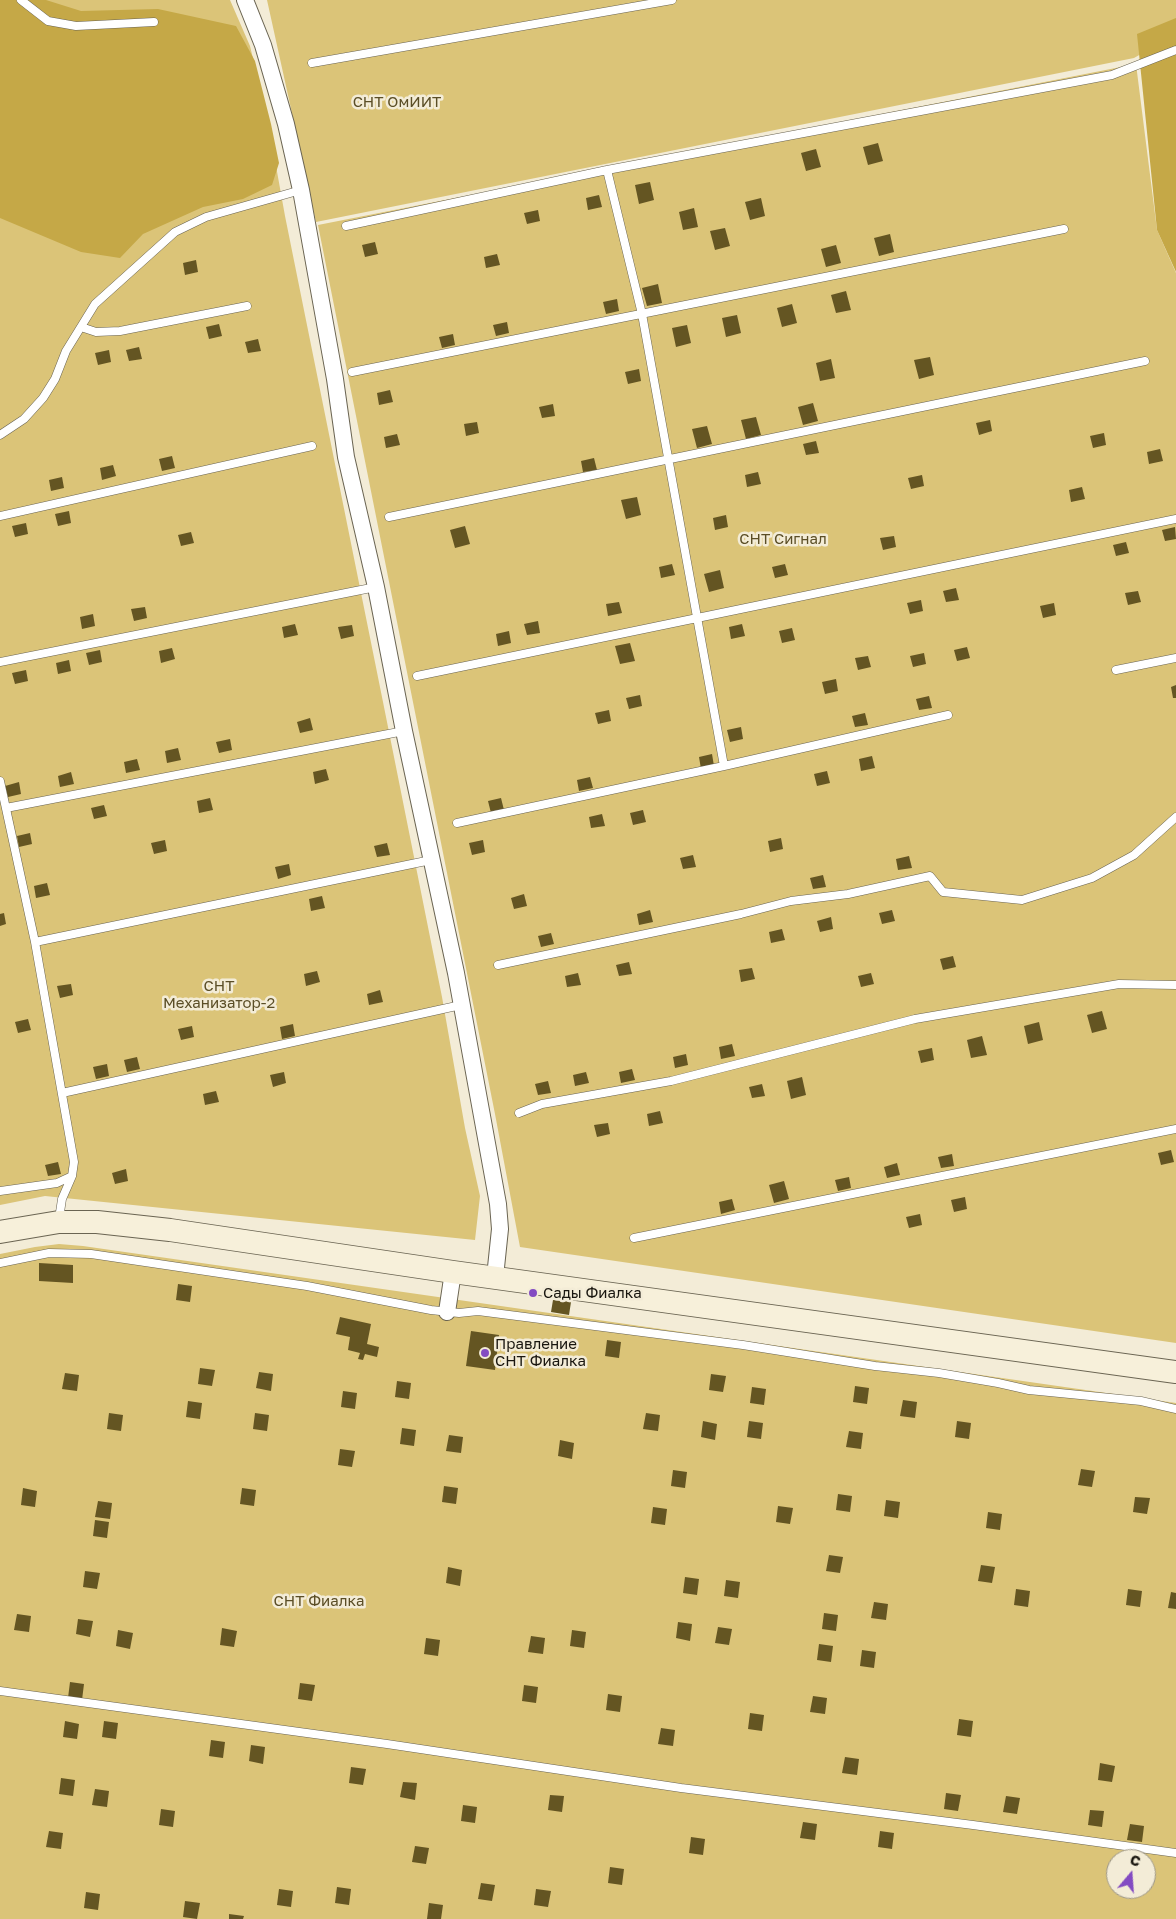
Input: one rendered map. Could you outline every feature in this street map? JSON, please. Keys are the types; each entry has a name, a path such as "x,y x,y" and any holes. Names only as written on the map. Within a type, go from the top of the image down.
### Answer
{"street":[{"path":"244,0 263,45 286,124 301,190 335,379 346,457 376,587 404,731 443,911 498,1204 500,1229 495,1278"},
{"path":"0,1232 59,1222 98,1222 170,1230 495,1278 1176,1372"},
{"path":"447,1312 453,1272"}],"lane":[{"path":"21,0 48,20 76,26 154,22"},
{"path":"312,63 672,0"},
{"path":"346,226 607,170 1112,75 1176,50"},
{"path":"607,170 642,314 724,766"},
{"path":"0,435 24,419 43,398 55,379 66,351 95,304 175,232 206,217 301,190"},
{"path":"352,372 1064,229"},
{"path":"81,327 96,332 120,331 247,306"},
{"path":"389,517 1144,361"},
{"path":"0,516 312,446"},
{"path":"417,676 1176,519"},
{"path":"0,662 376,587"},
{"path":"1116,670 1176,658"},
{"path":"458,823 724,766 948,715"},
{"path":"6,808 404,731"},
{"path":"0,781 35,942 74,1162 72,1176 62,1199 59,1222"},
{"path":"498,965 741,914 791,901 848,894 930,876 943,892 1022,900 1092,878 1134,855 1176,817"},
{"path":"35,942 432,860"},
{"path":"519,1113 542,1104 671,1081 915,1020 1119,984 1176,985"},
{"path":"62,1093 461,1005"},
{"path":"634,1238 1176,1128"},
{"path":"0,1191 57,1183 72,1176"},
{"path":"0,1263 49,1253 91,1254 307,1286 459,1314 478,1311 743,1345 893,1369 939,1373 1029,1390 1141,1401 1176,1409"},
{"path":"0,1691 387,1744 681,1788 983,1826 1176,1853"}],"green space":[{"name":"СНТ Механизатор-2","path":"0,0 230,0 250,46 267,116 285,216 442,997 465,1128 480,1196 475,1240 45,1196 0,1205"},
{"name":"СНТ ОмИИТ","path":"267,0 1176,0 1176,34 1134,58 316,222"},
{"name":"СНТ Сигнал","path":"1136,64 1157,230 1176,273 1176,1343 520,1247 318,225"},
{"name":"СНТ Фиалка","path":"59,1244 83,1246 1176,1403 1176,1919 0,1919 0,1254"}],"shaded area":[{"path":"0,0 46,0 81,11 158,9 236,26 255,61 271,124 279,163 272,185 243,199 203,207 143,234 120,258 81,252 0,218"},
{"path":"1176,18 1176,272 1157,230 1137,34"}],"building":[{"path":"878,143 883,161 868,165 863,147"},
{"path":"816,149 821,167 806,171 801,153"},
{"path":"650,182 654,200 639,204 635,185"},
{"path":"599,195 602,207 588,210 586,198"},
{"path":"761,198 765,216 750,220 745,202"},
{"path":"694,208 698,227 683,230 679,212"},
{"path":"538,210 540,221 527,224 524,213"},
{"path":"725,228 730,246 715,250 710,231"},
{"path":"890,234 894,252 879,256 874,238"},
{"path":"375,242 378,254 365,257 362,245"},
{"path":"836,245 841,263 826,267 821,249"},
{"path":"497,254 500,265 486,268 484,257"},
{"path":"196,260 198,272 185,275 183,263"},
{"path":"658,284 662,303 647,306 642,288"},
{"path":"846,291 851,310 836,313 831,295"},
{"path":"617,299 619,311 606,314 603,302"},
{"path":"792,304 797,323 782,327 777,308"},
{"path":"737,315 741,333 726,337 722,318"},
{"path":"507,322 509,333 496,336 493,325"},
{"path":"219,324 222,336 209,339 206,327"},
{"path":"687,325 691,343 676,347 672,328"},
{"path":"453,334 455,345 442,348 439,337"},
{"path":"258,339 261,351 248,353 245,342"},
{"path":"139,347 142,359 129,361 126,350"},
{"path":"109,350 111,362 98,365 95,353"},
{"path":"930,357 934,375 919,379 914,360"},
{"path":"831,359 835,378 820,381 816,363"},
{"path":"639,369 641,381 628,384 625,372"},
{"path":"390,390 393,402 379,405 377,393"},
{"path":"813,403 818,421 803,425 798,407"},
{"path":"553,404 555,416 542,418 539,407"},
{"path":"756,417 761,435 746,439 741,420"},
{"path":"990,420 992,431 979,435 976,423"},
{"path":"477,422 479,433 466,436 464,424"},
{"path":"707,426 712,444 697,448 692,429"},
{"path":"1104,433 1106,445 1093,448 1090,436"},
{"path":"397,434 400,445 386,448 384,437"},
{"path":"816,441 819,453 806,455 803,444"},
{"path":"1160,449 1163,461 1149,464 1147,452"},
{"path":"172,456 175,468 162,471 159,459"},
{"path":"594,458 597,470 583,472 581,461"},
{"path":"113,465 116,476 102,480 100,468"},
{"path":"758,472 761,484 747,487 745,475"},
{"path":"922,475 924,486 911,489 908,478"},
{"path":"62,477 64,488 51,491 49,480"},
{"path":"1082,487 1085,499 1071,502 1069,490"},
{"path":"637,497 641,515 626,519 621,500"},
{"path":"69,511 71,523 58,526 55,514"},
{"path":"726,515 728,527 715,530 713,518"},
{"path":"26,523 28,534 15,537 12,526"},
{"path":"465,526 470,544 455,548 450,530"},
{"path":"1175,527 1176,539 1165,541 1162,530"},
{"path":"191,532 194,543 181,546 178,535"},
{"path":"894,536 896,547 883,550 880,538"},
{"path":"1126,542 1129,553 1116,556 1113,545"},
{"path":"672,564 675,575 661,578 659,567"},
{"path":"785,564 788,575 775,578 772,567"},
{"path":"720,570 724,588 709,592 704,574"},
{"path":"956,588 959,600 946,602 943,591"},
{"path":"1138,591 1141,602 1128,605 1125,593"},
{"path":"921,600 923,611 910,614 907,603"},
{"path":"619,602 622,613 608,616 606,604"},
{"path":"1054,603 1056,615 1043,618 1040,606"},
{"path":"145,607 147,618 134,621 131,609"},
{"path":"93,614 95,626 82,629 80,617"},
{"path":"538,621 540,633 527,635 524,624"},
{"path":"295,624 298,635 284,638 282,627"},
{"path":"742,624 745,636 731,639 729,627"},
{"path":"352,625 354,636 341,639 338,627"},
{"path":"792,628 795,640 782,643 779,631"},
{"path":"509,631 511,643 498,646 496,634"},
{"path":"630,643 635,661 620,664 615,646"},
{"path":"967,647 970,658 957,661 954,650"},
{"path":"172,648 175,659 161,663 159,651"},
{"path":"100,650 102,662 89,665 86,653"},
{"path":"924,653 926,664 913,667 910,656"},
{"path":"868,656 871,667 858,670 855,658"},
{"path":"69,660 71,671 58,674 56,663"},
{"path":"26,670 28,681 15,684 12,673"},
{"path":"836,679 838,691 825,694 822,682"},
{"path":"1176,685 1176,698 1173,698 1171,687"},
{"path":"640,695 642,706 629,709 626,698"},
{"path":"929,696 932,708 919,710 916,699"},
{"path":"609,710 611,721 598,724 595,713"},
{"path":"865,713 868,725 855,727 852,716"},
{"path":"310,718 313,730 300,733 297,722"},
{"path":"741,727 743,739 730,742 727,730"},
{"path":"230,739 232,750 219,753 216,742"},
{"path":"178,748 181,760 167,763 165,751"},
{"path":"712,754 714,766 701,769 699,757"},
{"path":"872,756 875,768 861,771 859,759"},
{"path":"137,759 140,770 126,773 124,762"},
{"path":"326,769 329,780 315,784 313,772"},
{"path":"827,771 830,783 817,786 814,774"},
{"path":"71,772 74,784 60,787 58,776"},
{"path":"590,777 593,788 579,791 577,780"},
{"path":"19,782 21,794 8,797 5,786"},
{"path":"210,798 213,810 199,813 197,801"},
{"path":"501,798 504,810 491,813 488,801"},
{"path":"104,805 107,816 94,819 91,808"},
{"path":"643,810 646,822 633,825 630,813"},
{"path":"602,814 605,826 591,828 589,817"},
{"path":"30,833 32,844 19,847 17,836"},
{"path":"781,838 783,849 770,852 768,841"},
{"path":"165,840 167,851 154,854 151,843"},
{"path":"483,840 485,852 472,855 469,843"},
{"path":"387,843 390,855 377,857 374,846"},
{"path":"693,855 696,867 683,869 680,858"},
{"path":"909,856 912,868 898,870 896,859"},
{"path":"289,864 291,875 278,879 275,867"},
{"path":"823,875 826,887 813,889 810,878"},
{"path":"47,883 50,895 36,898 34,886"},
{"path":"524,894 527,906 514,909 511,898"},
{"path":"322,896 325,908 311,911 309,899"},
{"path":"650,910 653,922 639,925 637,914"},
{"path":"892,910 895,921 882,924 879,913"},
{"path":"4,913 6,924 0,926 0,914"},
{"path":"831,917 833,929 820,932 817,921"},
{"path":"782,929 785,940 771,943 769,932"},
{"path":"551,933 554,944 541,947 538,936"},
{"path":"953,956 956,967 943,970 940,959"},
{"path":"629,962 632,974 619,976 616,965"},
{"path":"752,968 755,979 741,982 739,970"},
{"path":"317,971 320,982 306,986 304,974"},
{"path":"578,973 581,985 567,987 565,976"},
{"path":"871,973 874,984 861,987 858,976"},
{"path":"71,984 73,995 60,998 57,986"},
{"path":"380,990 383,1002 369,1005 367,994"},
{"path":"1102,1011 1107,1029 1092,1033 1087,1015"},
{"path":"28,1019 31,1030 18,1033 15,1022"},
{"path":"1039,1022 1043,1040 1028,1044 1024,1026"},
{"path":"293,1024 295,1036 282,1039 280,1027"},
{"path":"192,1026 194,1037 181,1040 178,1029"},
{"path":"982,1036 987,1055 971,1058 967,1040"},
{"path":"732,1044 735,1056 721,1059 719,1047"},
{"path":"932,1048 934,1060 921,1063 918,1051"},
{"path":"686,1054 688,1065 675,1068 673,1057"},
{"path":"137,1057 140,1069 127,1072 124,1060"},
{"path":"107,1064 109,1076 96,1079 93,1067"},
{"path":"632,1069 635,1080 621,1083 619,1072"},
{"path":"284,1072 286,1083 273,1087 270,1075"},
{"path":"586,1072 589,1083 575,1086 573,1075"},
{"path":"802,1077 806,1095 791,1099 787,1081"},
{"path":"548,1081 551,1093 538,1095 535,1084"},
{"path":"762,1084 765,1096 752,1098 749,1087"},
{"path":"216,1091 219,1102 205,1105 203,1094"},
{"path":"660,1111 663,1123 649,1126 647,1114"},
{"path":"608,1123 610,1134 597,1137 594,1125"},
{"path":"1171,1150 1174,1162 1161,1165 1158,1153"},
{"path":"952,1154 954,1166 941,1168 938,1157"},
{"path":"58,1162 61,1174 48,1176 45,1165"},
{"path":"897,1163 900,1175 887,1178 884,1167"},
{"path":"126,1169 128,1181 115,1184 112,1173"},
{"path":"849,1177 851,1188 838,1191 835,1180"},
{"path":"784,1181 789,1199 774,1203 769,1185"},
{"path":"965,1197 967,1209 954,1212 951,1200"},
{"path":"732,1199 735,1210 721,1214 719,1202"},
{"path":"920,1214 922,1225 909,1228 906,1217"},
{"path":"39,1263 73,1265 73,1283 39,1281"},
{"path":"178,1284 192,1286 190,1302 176,1300"},
{"path":"553,1300 571,1302 569,1315 551,1312"},
{"path":"340,1317 371,1324 367,1344 379,1347 377,1357 365,1354 363,1360 358,1359 360,1353 348,1350 350,1337 336,1334"},
{"path":"471,1331 499,1335 495,1370 466,1366"},
{"path":"607,1340 621,1342 619,1358 605,1356"},
{"path":"200,1368 215,1370 212,1386 198,1384"},
{"path":"259,1372 273,1374 271,1391 256,1388"},
{"path":"65,1373 79,1375 77,1391 62,1389"},
{"path":"711,1374 726,1376 723,1392 709,1390"},
{"path":"397,1381 411,1383 409,1399 395,1397"},
{"path":"855,1386 869,1388 867,1404 853,1402"},
{"path":"752,1387 766,1389 764,1405 750,1403"},
{"path":"343,1391 357,1393 355,1409 341,1407"},
{"path":"903,1400 917,1402 915,1418 900,1416"},
{"path":"188,1401 202,1403 200,1419 186,1417"},
{"path":"109,1413 123,1415 121,1431 107,1429"},
{"path":"255,1413 269,1415 267,1431 253,1429"},
{"path":"646,1413 660,1415 658,1431 643,1429"},
{"path":"703,1421 717,1424 715,1440 701,1437"},
{"path":"749,1421 763,1423 761,1439 747,1437"},
{"path":"957,1421 971,1423 969,1439 955,1437"},
{"path":"402,1428 416,1430 414,1446 400,1444"},
{"path":"849,1431 863,1433 861,1449 846,1447"},
{"path":"449,1435 463,1437 461,1453 446,1451"},
{"path":"560,1440 574,1443 572,1459 558,1456"},
{"path":"340,1449 355,1451 352,1467 338,1465"},
{"path":"1081,1469 1095,1471 1092,1487 1078,1485"},
{"path":"673,1470 687,1472 685,1488 671,1486"},
{"path":"444,1486 458,1488 456,1504 442,1502"},
{"path":"23,1488 37,1491 35,1507 21,1505"},
{"path":"242,1488 256,1490 254,1506 240,1504"},
{"path":"838,1494 852,1496 850,1512 836,1510"},
{"path":"1135,1497 1150,1498 1147,1514 1133,1512"},
{"path":"886,1500 900,1502 898,1518 884,1516"},
{"path":"98,1501 112,1503 110,1519 95,1517"},
{"path":"778,1506 793,1508 790,1524 776,1522"},
{"path":"653,1507 667,1509 665,1525 651,1523"},
{"path":"988,1512 1002,1514 1000,1530 986,1528"},
{"path":"95,1520 109,1522 107,1538 93,1536"},
{"path":"829,1555 843,1557 840,1573 826,1571"},
{"path":"981,1565 995,1567 992,1583 978,1581"},
{"path":"448,1567 462,1570 460,1586 446,1583"},
{"path":"85,1571 100,1573 97,1589 83,1587"},
{"path":"685,1577 699,1579 697,1595 683,1593"},
{"path":"726,1580 740,1582 738,1598 724,1596"},
{"path":"1016,1589 1030,1591 1028,1607 1014,1605"},
{"path":"1128,1589 1142,1591 1140,1607 1126,1605"},
{"path":"1171,1592 1176,1593 1176,1609 1168,1608"},
{"path":"874,1602 888,1604 886,1620 871,1618"},
{"path":"824,1613 838,1615 836,1631 822,1629"},
{"path":"17,1614 31,1616 29,1632 14,1630"},
{"path":"78,1619 93,1621 90,1637 76,1634"},
{"path":"678,1622 692,1624 690,1641 676,1638"},
{"path":"718,1627 732,1629 729,1645 715,1643"},
{"path":"222,1628 237,1631 234,1647 220,1645"},
{"path":"118,1630 133,1633 130,1649 116,1646"},
{"path":"572,1630 586,1632 584,1648 570,1646"},
{"path":"531,1636 545,1638 543,1654 528,1652"},
{"path":"426,1638 440,1640 438,1656 424,1654"},
{"path":"819,1644 833,1646 831,1662 817,1660"},
{"path":"862,1650 876,1652 874,1668 860,1666"},
{"path":"70,1682 84,1684 82,1700 68,1698"},
{"path":"300,1683 315,1685 312,1701 298,1699"},
{"path":"524,1685 538,1687 536,1703 522,1701"},
{"path":"608,1694 622,1696 620,1712 606,1710"},
{"path":"813,1696 827,1698 825,1714 810,1712"},
{"path":"750,1713 764,1715 762,1731 748,1729"},
{"path":"959,1719 973,1721 971,1737 957,1735"},
{"path":"65,1721 79,1724 77,1739 63,1737"},
{"path":"104,1721 118,1723 116,1739 102,1737"},
{"path":"661,1728 675,1730 673,1746 658,1744"},
{"path":"211,1740 225,1742 223,1758 209,1756"},
{"path":"251,1745 265,1747 263,1764 249,1761"},
{"path":"845,1757 859,1759 857,1775 842,1773"},
{"path":"1100,1763 1115,1766 1112,1782 1098,1780"},
{"path":"351,1767 366,1769 363,1785 349,1783"},
{"path":"61,1778 75,1780 73,1796 59,1794"},
{"path":"403,1782 417,1783 415,1800 400,1797"},
{"path":"95,1789 109,1791 107,1807 92,1805"},
{"path":"946,1793 961,1795 958,1811 944,1809"},
{"path":"550,1795 564,1796 562,1812 548,1810"},
{"path":"1006,1796 1020,1798 1017,1814 1003,1812"},
{"path":"463,1805 477,1807 475,1823 461,1821"},
{"path":"161,1809 175,1811 173,1827 159,1825"},
{"path":"1090,1810 1104,1811 1102,1827 1088,1825"},
{"path":"803,1822 817,1824 815,1840 800,1838"},
{"path":"1130,1824 1144,1826 1142,1842 1127,1840"},
{"path":"49,1831 63,1833 61,1849 46,1847"},
{"path":"880,1831 894,1833 892,1849 878,1847"},
{"path":"691,1837 705,1839 703,1855 689,1853"},
{"path":"415,1846 429,1848 426,1864 412,1862"},
{"path":"610,1867 624,1869 622,1885 608,1883"},
{"path":"481,1883 495,1885 492,1901 478,1899"},
{"path":"337,1887 351,1889 349,1905 335,1903"},
{"path":"279,1889 293,1891 291,1907 277,1905"},
{"path":"536,1889 551,1891 548,1907 534,1905"},
{"path":"86,1892 100,1894 98,1910 84,1908"},
{"path":"185,1901 200,1903 197,1919 183,1917"},
{"path":"429,1903 443,1905 441,1919 427,1919"},
{"path":"229,1914 244,1916 243,1919 229,1919"}],"place":[{"name":"Сады Фиалка","path":"533,1293"},
{"name":"Правление СНТ Фиалка","path":"485,1353"}]}
